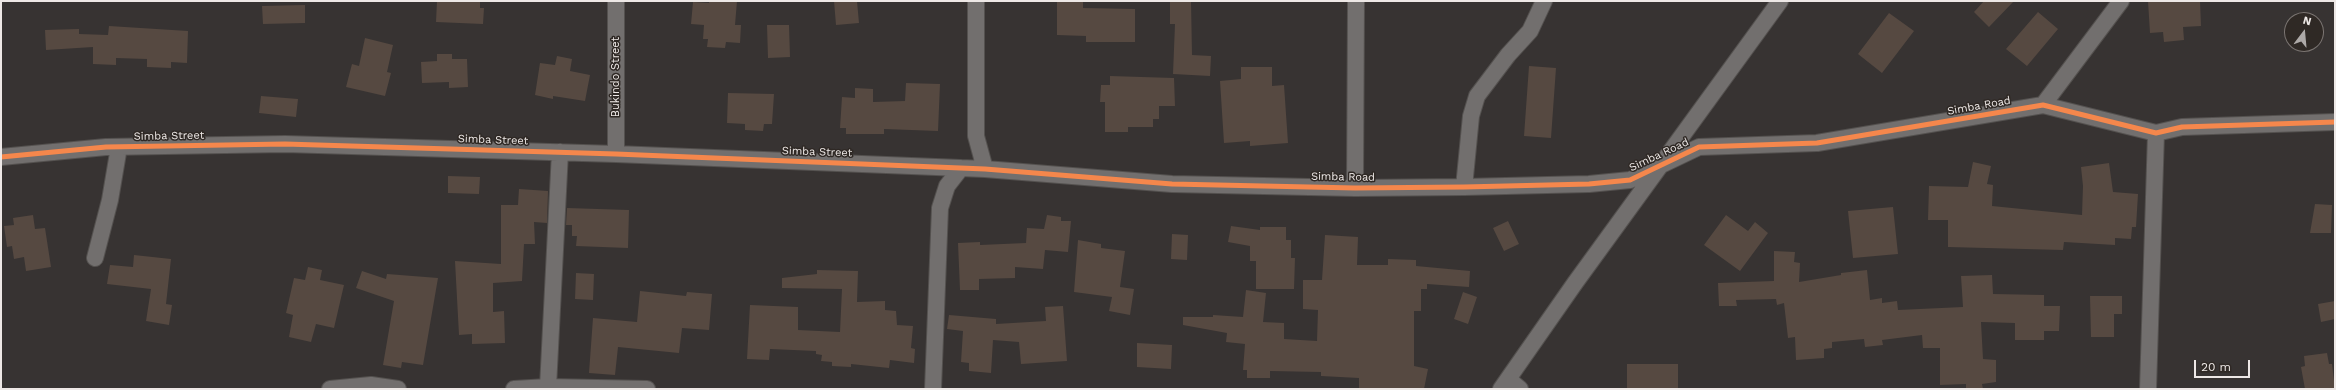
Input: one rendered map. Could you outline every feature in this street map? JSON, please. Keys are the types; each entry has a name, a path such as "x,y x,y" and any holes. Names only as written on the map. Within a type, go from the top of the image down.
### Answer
{"street":[{"name":"Bukindo Street","path":"616,1 616,154"},
{"path":"976,1 976,136 985,169"},
{"path":"1355,188 1356,1"},
{"path":"1464,187 1471,116 1477,96 1508,55 1530,31 1544,1"},
{"path":"1510,386 1575,283 1663,164 1780,1"},
{"path":"2043,105 2121,1"},
{"name":"Simba Road","path":"985,169 1172,184 1355,188 1589,184 1630,180 1699,147 1817,144 2043,105 2156,133 2182,127 2335,122"},
{"path":"2148,389 2156,133"},
{"name":"Simba Street","path":"1,157 119,147 284,144 560,152 985,169"},
{"path":"95,258 110,200 119,147"},
{"path":"548,386 560,152"},
{"path":"933,389 940,208 947,186 961,168"},
{"path":"330,389 371,385 398,389"},
{"path":"514,389 548,386 647,389"}],"building":[{"path":"437,1 480,1 480,8 484,8 483,24 436,22"},
{"path":"709,1 737,1 735,25 741,25 740,43 726,42 725,48 707,47 708,39 703,39 704,25 691,24 693,2 709,3"},
{"path":"834,1 857,1 859,23 836,25"},
{"path":"1057,1 1083,2 1083,8 1135,9 1135,42 1086,42 1086,36 1057,35"},
{"path":"1170,1 1191,1 1192,55 1211,56 1210,76 1173,74 1175,24 1170,24"},
{"path":"1984,1 2014,1 1989,27 1974,12"},
{"path":"2148,1 2200,1 2201,26 2183,27 2184,40 2164,42 2163,32 2150,33"},
{"path":"305,5 305,23 263,24 262,6"},
{"path":"2038,12 2058,29 2027,66 2006,49"},
{"path":"1889,13 1914,31 1882,73 1858,54"},
{"path":"767,25 789,25 790,57 768,58"},
{"path":"109,26 188,31 187,63 171,62 171,68 147,67 147,59 116,58 116,65 93,64 93,47 46,50 45,30 79,29 79,34 108,35"},
{"path":"365,38 393,45 387,72 391,73 385,96 346,87 352,64 359,66"},
{"path":"437,54 452,54 452,59 467,59 468,87 449,88 449,82 422,83 421,62 437,61"},
{"path":"557,56 572,59 570,71 590,75 585,101 553,96 553,99 535,95 540,63 555,65"},
{"path":"1529,66 1556,68 1551,138 1524,136"},
{"path":"1241,67 1272,67 1272,86 1284,85 1288,143 1250,146 1250,141 1224,143 1220,81 1241,79"},
{"path":"1110,76 1174,78 1175,106 1159,106 1159,119 1153,119 1153,127 1128,127 1128,132 1105,132 1105,102 1100,102 1101,85 1110,85"},
{"path":"906,83 940,84 938,131 884,129 884,134 846,134 846,128 840,128 842,97 855,98 855,88 873,89 873,102 905,101"},
{"path":"728,93 774,94 772,124 764,124 763,131 745,130 745,124 727,123"},
{"path":"261,96 298,99 296,117 259,113"},
{"path":"1973,162 1991,166 1987,184 1993,185 1992,206 2082,215 2083,186 2081,167 2109,163 2113,192 2138,194 2136,227 2132,227 2131,239 2115,238 2115,245 2064,242 2063,250 1948,247 1948,220 1928,220 1929,186 1968,187"},
{"path":"448,176 480,177 479,194 448,193"},
{"path":"519,189 548,191 547,223 534,222 535,244 524,244 522,281 493,283 493,312 504,311 505,343 472,344 472,334 459,335 455,261 501,264 501,205 518,205"},
{"path":"2315,204 2332,205 2331,233 2310,233"},
{"path":"1893,207 1898,254 1853,258 1848,211"},
{"path":"567,208 629,210 628,248 576,246 577,236 572,236 572,225 566,225"},
{"path":"33,215 35,229 45,228 51,267 26,271 24,257 14,259 12,246 7,247 4,226 14,225 13,218"},
{"path":"1047,215 1061,217 1061,221 1071,221 1068,252 1045,250 1043,269 1015,267 1015,278 979,279 979,290 960,290 958,243 980,242 980,245 1026,243 1027,228 1044,229"},
{"path":"1726,215 1748,231 1755,222 1768,233 1740,271 1704,245"},
{"path":"1508,221 1519,244 1504,251 1493,228"},
{"path":"1231,226 1260,230 1260,227 1286,227 1286,240 1291,240 1291,258 1295,258 1294,289 1256,289 1256,261 1250,261 1250,246 1228,242"},
{"path":"1172,234 1188,235 1187,260 1171,259"},
{"path":"1325,235 1358,237 1357,265 1388,265 1388,259 1416,260 1416,266 1470,271 1469,287 1427,284 1427,289 1421,289 1421,311 1414,311 1414,366 1428,369 1424,389 1359,389 1359,378 1321,376 1321,372 1270,371 1270,378 1247,378 1247,370 1243,370 1245,344 1226,342 1227,333 1183,325 1183,317 1213,317 1213,315 1243,317 1246,290 1266,293 1263,322 1284,323 1284,339 1317,341 1318,310 1303,309 1303,280 1322,280"},
{"path":"1078,240 1101,244 1101,248 1125,251 1120,287 1134,289 1130,315 1109,311 1112,297 1074,292"},
{"path":"1774,251 1795,252 1794,262 1800,263 1799,282 1841,275 1841,273 1867,270 1870,300 1882,298 1882,303 1897,301 1898,310 1963,307 1961,276 1992,275 1993,294 2044,295 2044,306 2060,306 2059,331 2044,331 2044,340 2015,340 2015,323 1981,322 1983,359 1996,360 1996,382 1982,384 1983,389 1966,389 1966,384 1940,385 1940,348 1923,348 1922,335 1882,340 1883,345 1865,347 1864,339 1832,342 1832,348 1824,349 1824,358 1796,360 1795,337 1788,338 1784,303 1777,305 1776,299 1736,300 1737,306 1719,306 1718,283 1774,281"},
{"path":"134,255 171,259 166,304 172,305 169,325 146,321 151,289 107,284 110,265 133,267"},
{"path":"308,267 322,270 320,280 344,285 334,328 316,324 311,342 289,337 293,315 286,313 294,278 305,280"},
{"path":"817,270 858,271 857,302 885,301 885,310 896,311 897,325 913,326 911,348 915,349 914,363 890,360 889,368 851,364 851,367 832,366 832,362 821,361 822,355 816,354 816,351 770,349 769,360 747,359 750,305 798,307 798,330 840,332 842,289 782,288 782,278 817,274"},
{"path":"362,271 386,279 387,274 438,278 423,365 402,362 401,368 383,365 394,301 356,288"},
{"path":"576,273 594,274 593,300 575,299"},
{"path":"640,291 686,296 687,292 712,294 709,330 682,328 679,353 618,347 615,375 589,373 593,318 637,322"},
{"path":"1463,292 1477,297 1468,324 1454,319"},
{"path":"2090,296 2122,296 2122,314 2114,314 2114,337 2091,337"},
{"path":"2335,301 2335,319 2321,322 2318,304"},
{"path":"1063,306 1067,361 1021,364 1019,342 993,340 991,373 969,371 969,363 961,362 963,331 947,329 949,315 996,319 996,324 1046,321 1045,307"},
{"path":"1137,343 1172,345 1171,369 1137,367"},
{"path":"2327,353 2329,364 2332,364 2335,389 2305,389 2301,367 2305,366 2304,356"},
{"path":"1627,364 1678,364 1678,389 1627,389"}],"cycle path":[{"path":"1,157 106,147 285,144 616,154 985,169 1172,184 1355,188 1464,187 1589,184 1630,180 1699,147 1817,143 2043,105 2156,133 2182,127 2335,122"}]}
